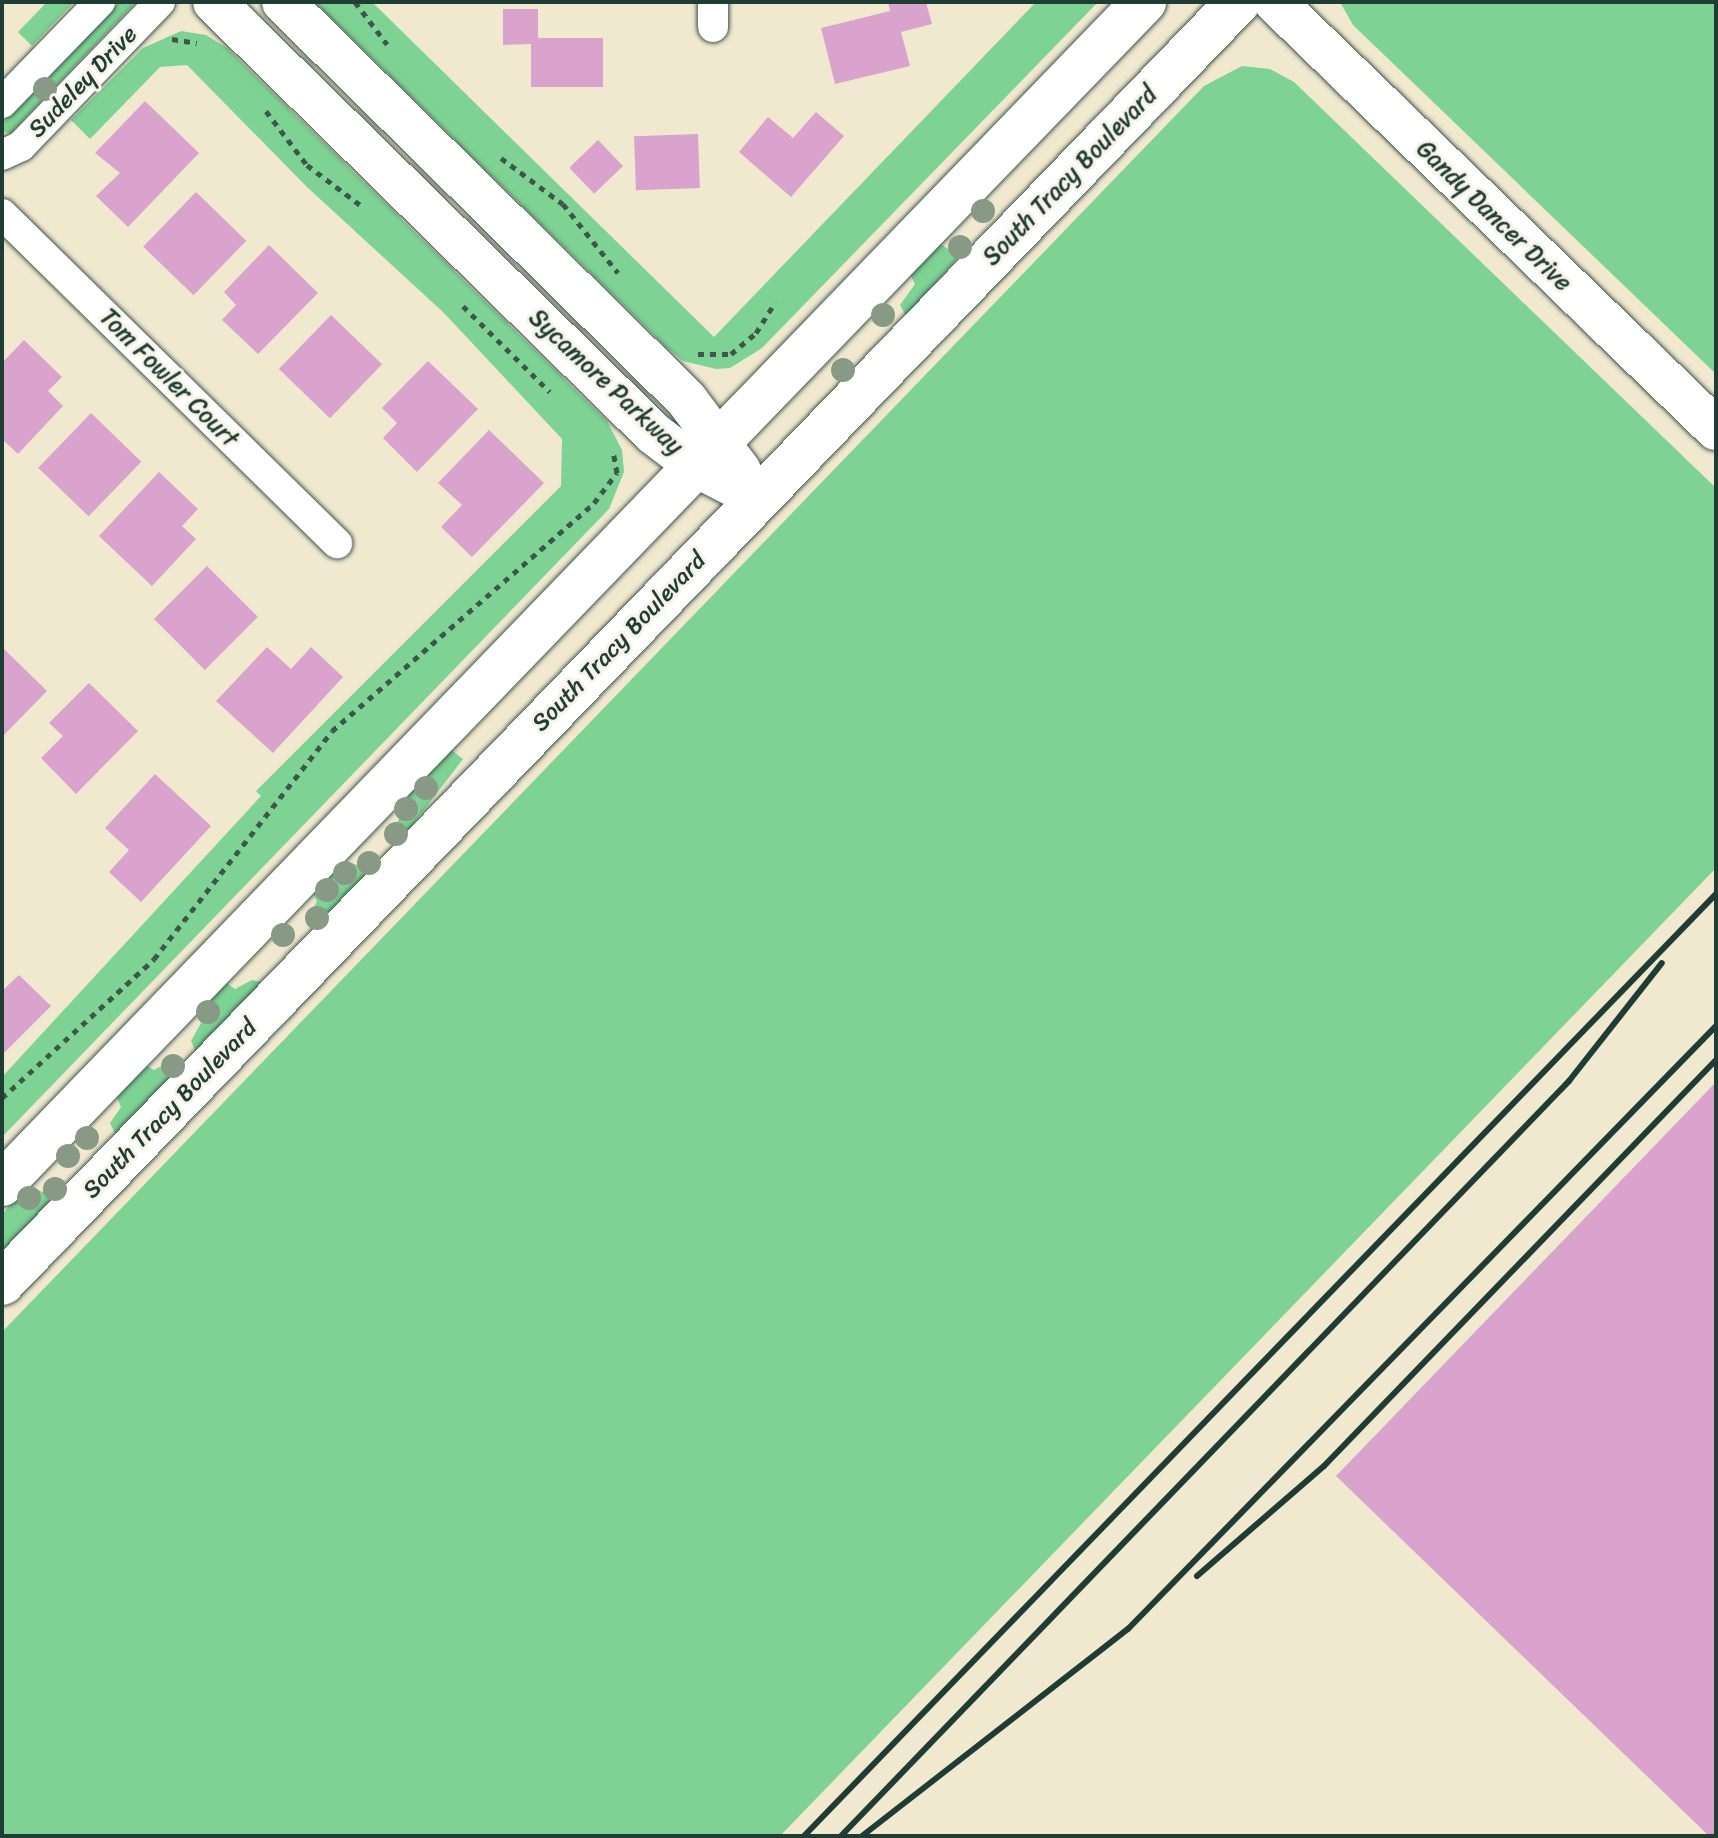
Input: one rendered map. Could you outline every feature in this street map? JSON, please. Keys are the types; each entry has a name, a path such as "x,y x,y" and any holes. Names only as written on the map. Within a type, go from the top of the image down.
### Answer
{"main road":[{"name":"Sycamore Parkway","path":"214,2 653,433 708,454 758,498"},
{"name":"Sycamore Parkway","path":"283,2 686,399 708,454"},
{"path":"2,1184 1144,2"},
{"name":"South Tracy Boulevard","path":"2,1283 1238,2"},
{"name":"Gandy Dancer Drive","path":"1275,2 1716,429"}],"street":[{"name":"Sudeley Drive","path":"2,103 100,2"},
{"name":"Sudeley Drive","path":"2,155 21,146 160,2"},
{"name":"Tom Fowler Court","path":"2,214 337,543"}],"path":[{"path":"355,2 396,56"},
{"path":"498,156 563,204 625,281"},
{"path":"686,347 700,355 731,354 756,333 775,302"}],"green space":[{"path":"47,2 74,2 32,46 18,32"},
{"path":"120,2 134,4 11,133 3,132 2,123"},
{"path":"315,2 372,2 714,337 1036,2 1098,2 762,348 730,368 716,369 683,361 666,347"},
{"path":"1340,2 1716,2 1716,374 1353,25"},
{"path":"181,31 206,35 227,48 607,421 622,450 624,472 609,509 2,1137 2,1077 261,796 256,791 561,486 562,439 444,313 307,187 187,65 160,67 90,139 71,120 143,48"},
{"path":"1242,66 1270,69 1294,82 1716,488 1716,868 780,1836 2,1836 2,1332 1204,86"},
{"path":"962,240 971,243 906,316 900,305 915,284 910,274 939,243 948,249"},
{"path":"450,749 463,759 398,844 392,836 400,816 397,804"},
{"path":"369,858 379,863 313,931 308,918 317,901 312,892 343,860 357,865"},
{"path":"252,980 263,983 196,1052 191,1041 201,1023 195,1013 225,982 235,989"},
{"path":"172,1060 185,1064 116,1135 110,1123 121,1107 116,1095 146,1065 154,1070"},
{"path":"53,1183 67,1186 2,1253 2,1214 30,1185 42,1192"}],"building":[{"path":"888,2 926,2 932,24 901,32 910,66 835,84 821,28 890,11"},
{"path":"503,9 538,9 538,38 603,38 603,87 531,87 531,44 503,45"},
{"path":"145,101 199,153 128,227 96,196 120,173 95,153"},
{"path":"816,112 844,136 791,197 739,152 768,117 793,138"},
{"path":"698,134 700,188 636,190 634,136"},
{"path":"598,140 623,166 594,194 569,168"},
{"path":"196,192 246,241 194,295 143,247"},
{"path":"269,245 318,293 258,354 222,320 236,305 224,292"},
{"path":"331,315 382,364 330,418 279,369"},
{"path":"24,340 62,377 48,391 63,406 18,454 2,439 2,363"},
{"path":"428,361 478,409 417,472 383,438 397,423 382,408"},
{"path":"91,413 141,462 89,516 38,468"},
{"path":"489,430 544,483 472,557 441,527 462,505 438,483"},
{"path":"159,472 198,509 182,526 196,539 152,586 99,536"},
{"path":"207,566 258,617 205,670 154,619"},
{"path":"2,647 47,691 2,737"},
{"path":"267,647 291,669 311,647 343,677 273,753 216,701"},
{"path":"89,683 138,731 76,794 41,758 63,736 49,723"},
{"path":"155,774 211,826 141,902 109,872 129,850 105,828"},
{"path":"19,975 51,1006 2,1055 2,991"},
{"path":"1716,1082 1716,1836 1709,1836 1336,1476"}],"railway":[{"path":"804,1836 1716,894"},
{"path":"841,1836 1569,1081 1662,963"},
{"path":"862,1836 1128,1629 1716,1026"},
{"path":"1197,1576 1324,1466 1716,1060"}]}
